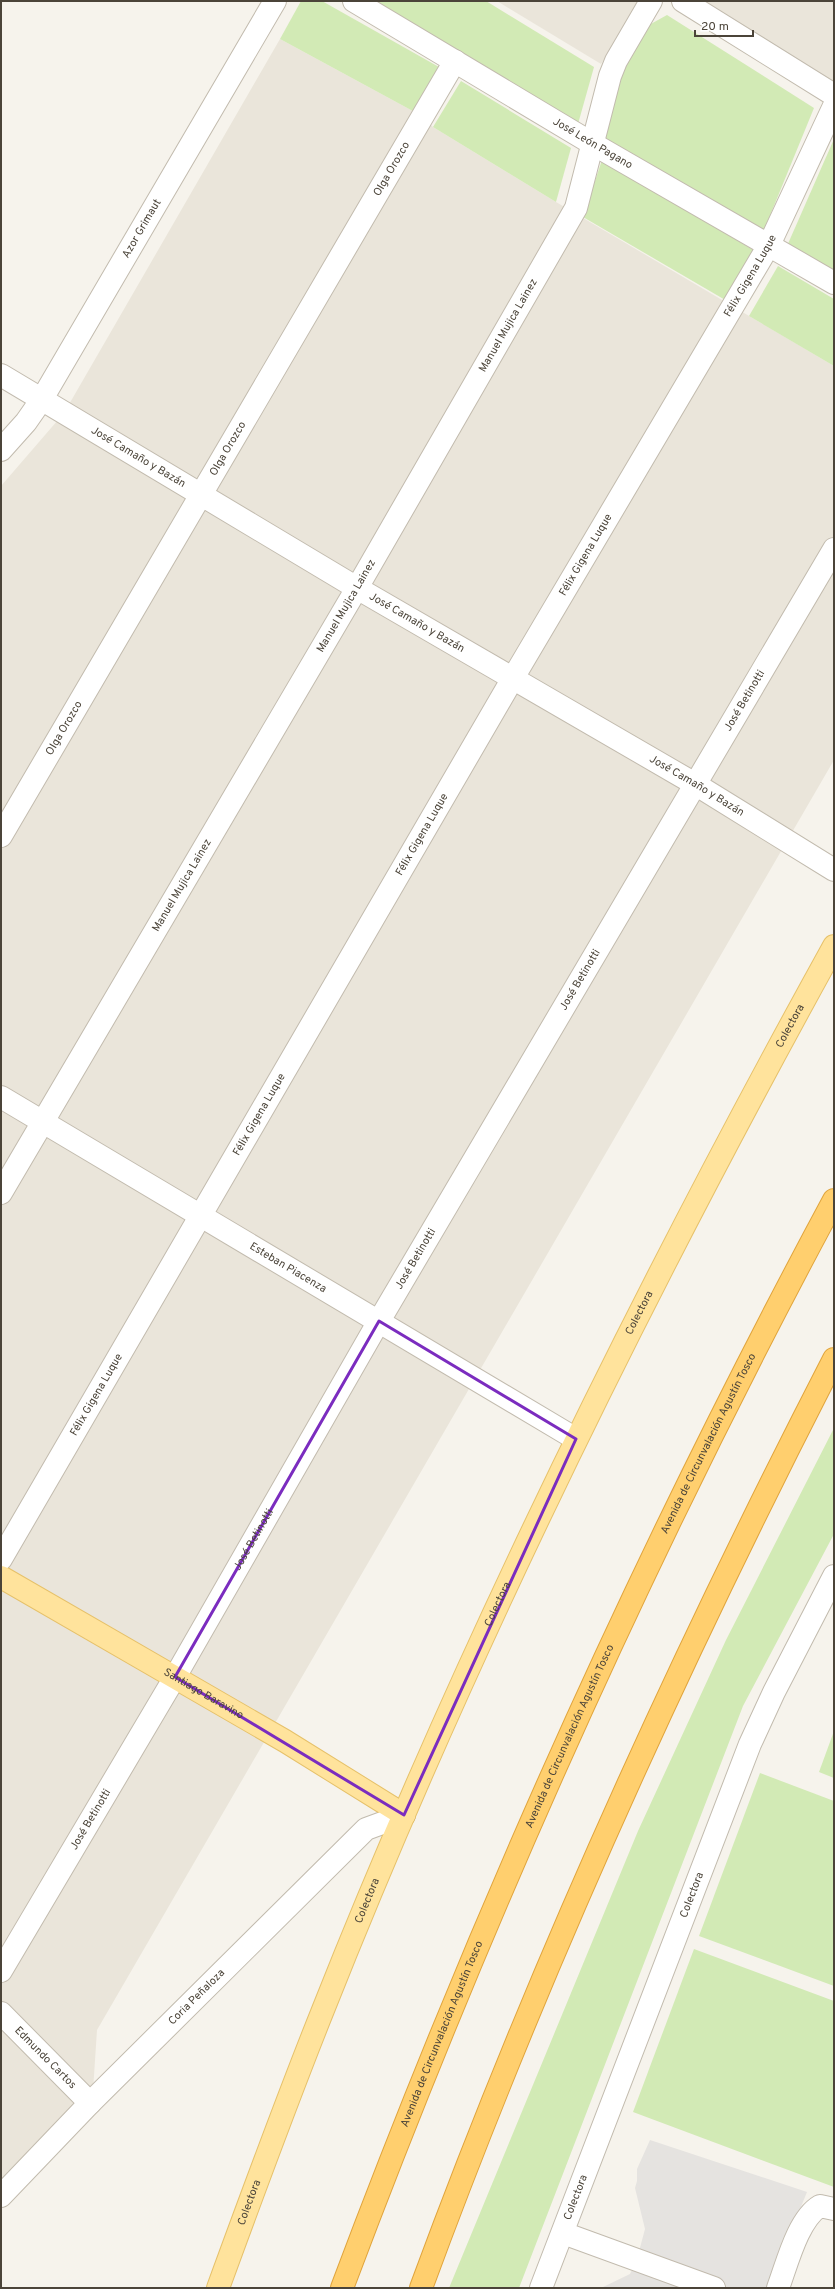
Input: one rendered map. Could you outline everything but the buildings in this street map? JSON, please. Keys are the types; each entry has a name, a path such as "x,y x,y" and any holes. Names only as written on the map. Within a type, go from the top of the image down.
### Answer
{"highway":[{"name":"Avenida de Circunvalación Agustín Tosco","path":"342,2288 380,2186 469,1968 590,1690 712,1435 834,1200"},
{"path":"421,2288 473,2151 581,1892 696,1640 756,1514 834,1359"}],"main road":[{"name":"Colectora","path":"218,2288 323,2010 404,1815 491,1621 576,1439 688,1215 834,946"},
{"name":"Santiago Baravino","path":"1,1577 285,1741 404,1815"}],"street":[{"name":"Azor Grimaut","path":"1,450 26,422 42,399 274,1"},
{"name":"José León Pagano","path":"354,1 593,144 834,283"},
{"name":"Manuel Mujica Lainez","path":"1,1193 357,588 576,208 616,61 651,1"},
{"path":"684,1 834,95"},
{"name":"Olga Orozco","path":"1,836 203,495 455,61"},
{"name":"Félix Gigena Luque","path":"1,1559 513,678 769,245 834,106"},
{"name":"José Camaño y Bazán","path":"1,375 357,588 695,784 834,870"},
{"name":"José Betinotti","path":"1,1971 175,1677 379,1321 834,549"},
{"name":"Esteban Piacenza","path":"1,1097 576,1439"},
{"name":"Colectora","path":"541,2288 564,2233 750,1744 777,1686 834,1576"},
{"name":"Coria Peñaloza","path":"1,2196 90,2103 366,1830 404,1815"},
{"name":"Edmundo Cartos","path":"1,2013 90,2103"},
{"path":"778,2288 800,2232 811,2211 820,2206 834,2209"},
{"path":"564,2233 714,2288"}],"highlighted area":[{"path":"379,1321 576,1439 404,1815 175,1677"}],"shaded area":[{"path":"497,1 640,1 601,64"},
{"path":"697,1 834,1 834,87"},
{"path":"280,39 422,116 433,127 556,202 834,366 834,760 97,2030 92,2106 1,2198 1,486 64,413"},
{"path":"650,2140 807,2192 768,2288 601,2288 630,2274 637,2259 645,2229 635,2188 637,2181 637,2169"}],"green space":[{"path":"301,1 322,1 446,71 422,116 280,39"},
{"path":"370,1 486,1 594,67 578,124"},
{"path":"667,15 814,108 762,235 601,139 619,77 649,25"},
{"path":"461,81 571,148 556,202 433,127"},
{"path":"834,139 834,271 787,246"},
{"path":"602,160 755,251 727,301 583,217"},
{"path":"778,266 834,299 834,366 749,316"},
{"path":"834,1428 834,1534 743,1706 519,2288 449,2288 638,1831 726,1640"},
{"path":"834,1731 834,1778 819,1772"},
{"path":"760,1773 834,1801 834,1986 699,1936"},
{"path":"694,1949 834,2001 834,2187 633,2112"}]}
